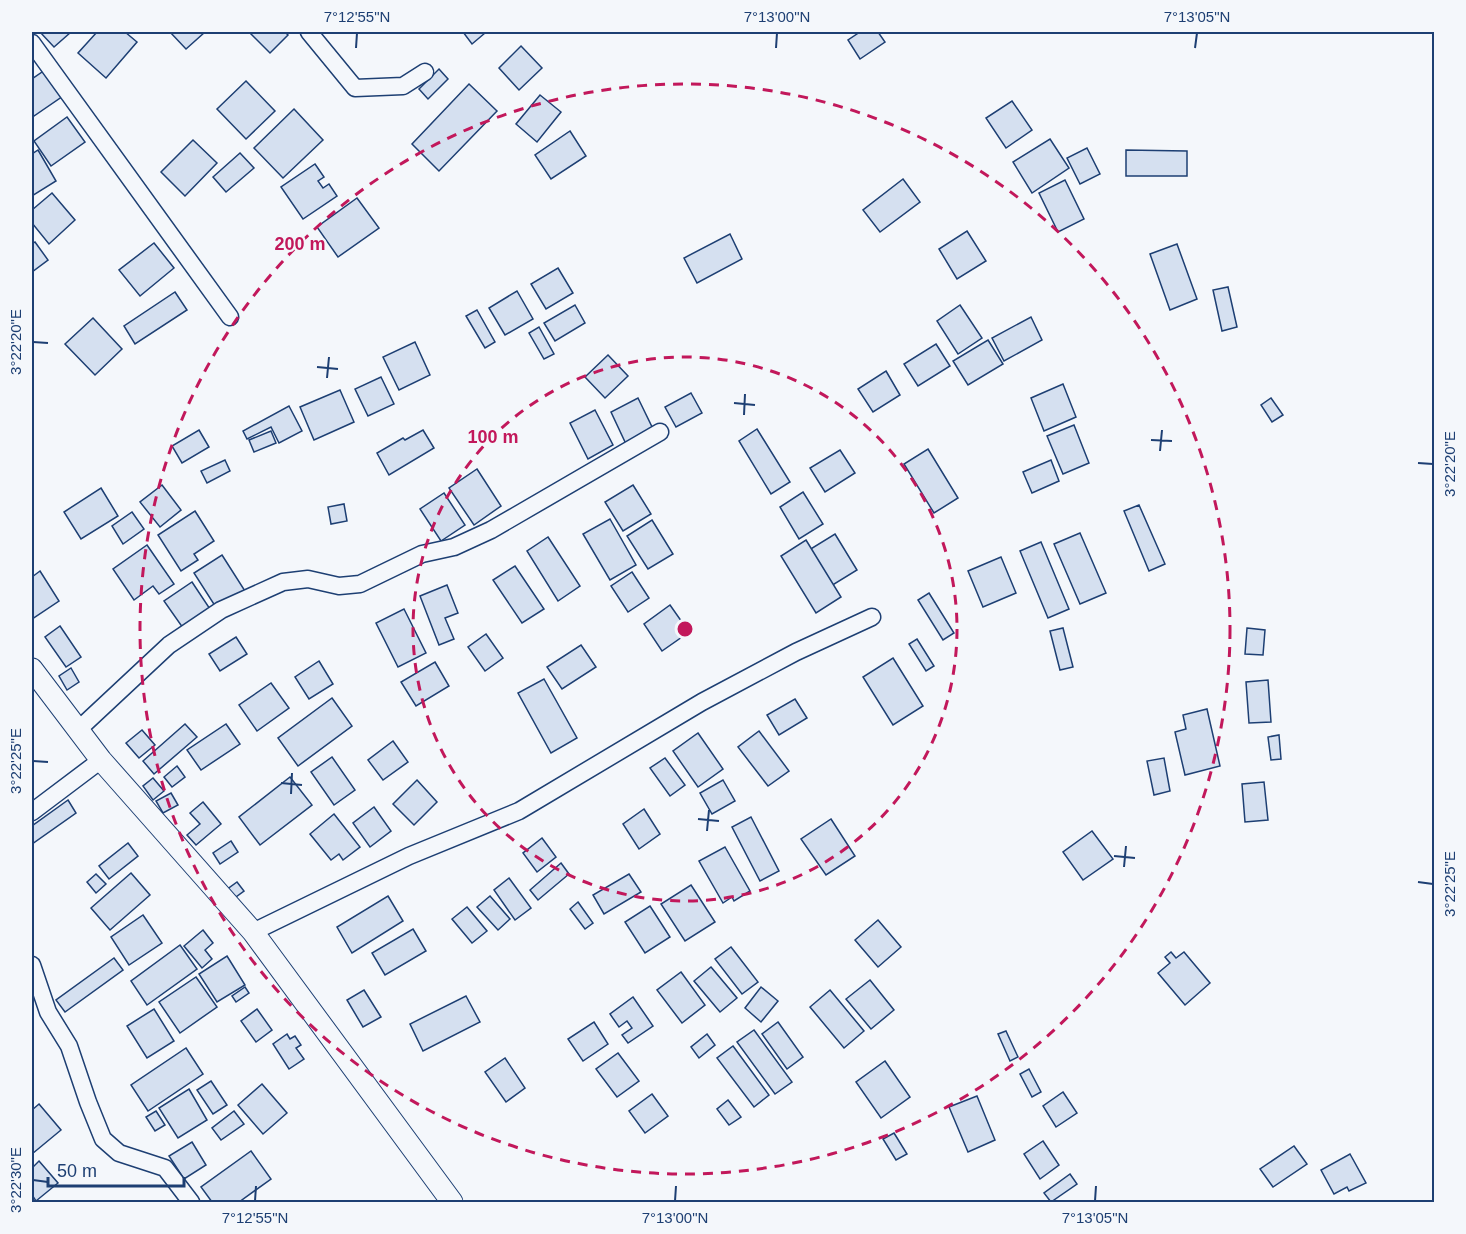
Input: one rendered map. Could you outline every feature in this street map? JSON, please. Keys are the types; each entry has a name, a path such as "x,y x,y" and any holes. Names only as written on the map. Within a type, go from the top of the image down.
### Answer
{"street":[{"path":"309,32 355,88 403,86 426,72"},
{"path":"32,43 230,317"},
{"path":"79,729 169,645 221,610 283,582 308,579 339,586 360,584 422,554 454,547 491,530 660,432"},
{"path":"253,932 409,856 519,811 702,702 796,652 872,617"},
{"path":"32,669 101,759 253,932 452,1203"},
{"path":"32,812 101,759"},
{"path":"32,965 48,1012 69,1046 87,1102 103,1139 119,1153 165,1168 191,1203"}],"building":[{"path":"40,32 71,32 54,47"},
{"path":"97,32 125,32 137,42 106,78 78,53"},
{"path":"170,32 205,32 186,49"},
{"path":"249,32 285,32 288,35 270,53"},
{"path":"463,32 484,32 485,33 472,44"},
{"path":"860,32 878,32 885,42 860,59 848,40"},
{"path":"521,46 542,68 519,90 499,68"},
{"path":"439,69 448,79 428,99 419,89"},
{"path":"45,70 63,96 34,116 32,113 32,79"},
{"path":"246,81 275,111 246,139 217,109"},
{"path":"469,84 497,111 439,171 412,144"},
{"path":"540,95 561,112 537,142 516,124"},
{"path":"1012,101 1032,130 1006,148 986,118"},
{"path":"294,109 323,140 283,178 254,148"},
{"path":"67,117 85,142 51,166 34,141"},
{"path":"570,131 586,156 551,179 535,155"},
{"path":"1050,139 1069,168 1032,193 1013,162"},
{"path":"193,140 217,163 185,196 161,172"},
{"path":"1087,148 1100,174 1080,184 1067,158"},
{"path":"38,150 56,181 32,196 32,154"},
{"path":"1126,150 1187,151 1187,176 1126,176"},
{"path":"240,153 254,168 226,192 213,177"},
{"path":"315,164 324,177 318,181 323,188 329,184 337,196 303,219 281,187"},
{"path":"903,179 920,202 880,232 863,210"},
{"path":"1065,180 1084,219 1058,232 1039,193"},
{"path":"52,193 75,220 49,244 32,223 32,210"},
{"path":"357,198 379,228 338,257 317,227"},
{"path":"967,231 986,261 957,279 939,249"},
{"path":"730,234 742,259 697,283 684,258"},
{"path":"35,242 48,260 32,272 32,244"},
{"path":"154,243 174,268 140,296 119,270"},
{"path":"1177,244 1197,299 1170,310 1150,254"},
{"path":"558,268 573,293 546,309 531,284"},
{"path":"1228,287 1237,327 1222,331 1213,290"},
{"path":"517,291 533,319 505,335 489,308"},
{"path":"175,292 187,310 135,344 124,326"},
{"path":"575,305 585,323 555,341 544,323"},
{"path":"960,305 982,338 958,354 937,321"},
{"path":"477,310 495,342 485,348 466,316"},
{"path":"1031,317 1042,340 1004,361 992,338"},
{"path":"93,318 122,349 95,375 65,344"},
{"path":"539,327 554,354 544,359 529,333"},
{"path":"988,340 1003,364 968,385 953,361"},
{"path":"415,342 430,375 399,390 383,357"},
{"path":"936,344 950,366 918,386 904,364"},
{"path":"608,355 628,376 605,398 585,377"},
{"path":"886,371 900,395 873,412 858,389"},
{"path":"381,377 394,404 368,416 355,389"},
{"path":"1063,384 1076,417 1044,431 1031,398"},
{"path":"340,390 354,422 314,440 300,407"},
{"path":"691,393 702,413 676,427 665,407"},
{"path":"638,398 654,431 626,444 611,412"},
{"path":"1271,398 1283,415 1272,422 1261,405"},
{"path":"289,406 302,431 279,443 271,427 247,439 243,431"},
{"path":"595,410 613,445 588,459 570,423"},
{"path":"1074,425 1089,463 1063,474 1047,436"},
{"path":"757,429 790,482 771,494 739,441"},
{"path":"199,430 209,447 182,463 172,446"},
{"path":"423,430 434,448 389,475 377,453"},
{"path":"271,431 276,443 254,452 249,440"},
{"path":"928,449 958,498 934,513 904,464"},
{"path":"840,450 855,473 825,492 810,468"},
{"path":"225,460 230,471 207,483 201,471"},
{"path":"1051,460 1059,481 1032,493 1023,472"},
{"path":"477,469 501,506 474,525 449,488"},
{"path":"162,485 181,510 160,527 140,502"},
{"path":"633,485 651,514 623,531 605,502"},
{"path":"101,488 118,516 81,539 64,512"},
{"path":"803,492 823,524 799,539 780,507"},
{"path":"444,493 465,525 441,541 420,509"},
{"path":"344,504 347,521 331,524 328,507"},
{"path":"1139,505 1165,564 1149,571 1124,511"},
{"path":"195,511 214,541 194,554 198,560 181,571 158,535"},
{"path":"132,512 144,529 123,544 112,526"},
{"path":"610,519 636,565 610,580 583,534"},
{"path":"652,520 673,554 648,569 627,536"},
{"path":"1080,533 1106,593 1080,604 1054,544"},
{"path":"835,534 857,570 831,586 809,550"},
{"path":"548,537 580,586 558,601 527,551"},
{"path":"806,540 841,597 816,613 781,556"},
{"path":"1041,542 1069,609 1048,618 1020,551"},
{"path":"147,545 174,584 159,594 153,586 134,600 113,569"},
{"path":"222,555 245,591 217,609 194,573"},
{"path":"1001,557 1016,593 983,607 968,571"},
{"path":"515,566 544,609 522,623 493,580"},
{"path":"40,571 59,601 32,619 32,577"},
{"path":"632,572 649,598 628,612 611,586"},
{"path":"192,582 210,609 183,628 164,601"},
{"path":"447,585 458,613 445,618 454,639 439,645 420,596"},
{"path":"929,593 954,633 943,640 918,600"},
{"path":"670,605 689,632 662,651 644,624"},
{"path":"404,609 426,653 398,667 376,623"},
{"path":"60,626 81,657 66,667 45,637"},
{"path":"1063,628 1073,667 1060,670 1050,631"},
{"path":"1247,628 1265,630 1263,655 1245,654"},
{"path":"486,634 503,658 485,671 468,647"},
{"path":"236,637 247,654 220,671 209,654"},
{"path":"917,639 934,666 926,671 909,644"},
{"path":"581,645 596,667 562,689 547,667"},
{"path":"893,658 923,706 893,725 863,677"},
{"path":"319,661 333,684 309,699 295,677"},
{"path":"435,662 449,686 416,706 401,682"},
{"path":"71,668 79,682 67,690 59,676"},
{"path":"544,679 577,738 551,753 518,693"},
{"path":"1268,680 1271,722 1249,723 1246,682"},
{"path":"271,683 289,708 257,731 239,705"},
{"path":"332,698 352,726 298,766 278,738"},
{"path":"795,699 807,718 779,735 767,715"},
{"path":"1207,709 1220,766 1185,775 1175,732 1186,729 1183,715"},
{"path":"185,724 197,737 154,774 143,761"},
{"path":"226,724 240,744 201,770 187,750"},
{"path":"142,730 155,745 139,758 126,743"},
{"path":"759,731 789,771 768,786 738,747"},
{"path":"698,733 723,769 698,787 673,751"},
{"path":"1279,735 1281,759 1271,760 1268,737"},
{"path":"393,741 408,762 383,780 368,760"},
{"path":"332,757 355,790 334,805 311,772"},
{"path":"665,758 685,785 670,796 650,768"},
{"path":"1164,758 1170,791 1154,795 1147,761"},
{"path":"177,766 185,777 172,787 164,777"},
{"path":"290,777 312,805 260,845 239,817"},
{"path":"153,778 164,791 153,800 143,786"},
{"path":"417,780 437,802 414,825 393,804"},
{"path":"723,780 735,801 712,814 700,793"},
{"path":"1264,782 1268,820 1245,822 1242,784"},
{"path":"171,793 178,805 163,813 156,801"},
{"path":"68,800 76,813 32,844 32,826"},
{"path":"203,802 221,824 196,845 187,835 200,824 190,813"},
{"path":"374,807 391,831 370,847 353,823"},
{"path":"644,809 660,834 639,849 623,824"},
{"path":"334,814 360,847 343,860 339,854 331,860 310,834"},
{"path":"751,817 779,871 760,881 732,827"},
{"path":"831,819 855,856 826,875 801,839"},
{"path":"1092,831 1113,859 1083,880 1063,852"},
{"path":"542,838 556,857 537,872 523,853"},
{"path":"231,841 238,852 220,864 213,853"},
{"path":"128,843 138,856 109,879 99,866"},
{"path":"725,847 750,891 734,901 732,897 723,903 699,861"},
{"path":"561,863 569,874 538,900 530,890"},
{"path":"131,873 150,895 110,930 91,908"},
{"path":"96,874 106,884 96,893 87,882"},
{"path":"629,874 641,892 604,914 593,895"},
{"path":"509,878 531,908 515,920 494,890"},
{"path":"237,882 244,891 229,902 222,893"},
{"path":"691,885 715,922 685,941 661,904"},
{"path":"388,896 403,921 352,953 337,927"},
{"path":"490,896 510,919 498,930 477,907"},
{"path":"578,902 593,923 585,929 570,909"},
{"path":"650,906 670,937 645,953 625,922"},
{"path":"467,907 487,931 472,943 452,919"},
{"path":"143,915 162,943 129,965 111,937"},
{"path":"878,920 901,947 878,967 855,940"},
{"path":"413,929 426,951 385,975 372,953"},
{"path":"203,930 213,943 205,950 212,959 202,968 184,946"},
{"path":"180,945 197,969 147,1005 131,981"},
{"path":"731,947 758,982 742,994 715,959"},
{"path":"1171,952 1176,958 1184,952 1210,983 1185,1005 1158,973 1170,963 1165,957"},
{"path":"227,956 245,985 217,1002 199,974"},
{"path":"114,958 123,970 65,1012 56,1000"},
{"path":"711,967 737,998 720,1012 694,981"},
{"path":"681,972 705,1005 682,1023 657,990"},
{"path":"196,977 217,1007 180,1033 159,1002"},
{"path":"870,980 894,1010 871,1029 846,999"},
{"path":"245,987 249,993 236,1002 232,996"},
{"path":"761,987 778,1001 761,1022 745,1008"},
{"path":"364,990 381,1017 363,1027 347,1000"},
{"path":"830,990 864,1031 844,1048 810,1007"},
{"path":"466,996 480,1022 423,1051 410,1024"},
{"path":"633,997 653,1026 628,1043 622,1035 632,1028 627,1021 619,1027 610,1014"},
{"path":"154,1009 174,1041 147,1058 127,1026"},
{"path":"257,1009 272,1030 256,1042 241,1021"},
{"path":"594,1022 608,1044 583,1061 568,1039"},
{"path":"778,1022 803,1057 787,1069 762,1034"},
{"path":"754,1030 792,1082 775,1094 737,1042"},
{"path":"1006,1031 1018,1057 1010,1061 998,1034"},
{"path":"287,1034 290,1039 295,1036 301,1045 296,1048 304,1059 289,1069 273,1044"},
{"path":"707,1034 715,1045 699,1058 691,1047"},
{"path":"733,1046 769,1095 754,1107 717,1058"},
{"path":"186,1048 203,1074 148,1111 131,1085"},
{"path":"618,1053 639,1081 617,1097 596,1069"},
{"path":"505,1058 525,1088 506,1102 485,1072"},
{"path":"885,1061 910,1097 881,1118 856,1082"},
{"path":"1029,1069 1041,1092 1032,1097 1020,1074"},
{"path":"211,1081 227,1105 213,1114 197,1090"},
{"path":"262,1084 287,1113 263,1134 238,1105"},
{"path":"189,1089 207,1120 178,1138 159,1108"},
{"path":"1063,1092 1077,1113 1056,1127 1043,1106"},
{"path":"652,1094 668,1116 645,1133 629,1111"},
{"path":"977,1096 995,1140 968,1152 949,1107"},
{"path":"728,1100 741,1117 729,1125 717,1109"},
{"path":"39,1104 61,1130 32,1154 32,1110"},
{"path":"156,1111 165,1125 155,1131 146,1117"},
{"path":"234,1111 244,1124 221,1140 212,1128"},
{"path":"894,1133 907,1154 896,1160 883,1139"},
{"path":"1043,1141 1059,1165 1040,1179 1024,1154"},
{"path":"192,1142 206,1165 184,1179 169,1156"},
{"path":"1294,1146 1307,1164 1273,1187 1260,1169"},
{"path":"251,1151 271,1179 239,1202 212,1202 201,1187"},
{"path":"1350,1154 1366,1183 1349,1191 1347,1187 1334,1194 1321,1170"},
{"path":"39,1161 58,1183 36,1201 32,1195 32,1168"},
{"path":"1070,1174 1077,1184 1051,1202 1044,1193"}]}
